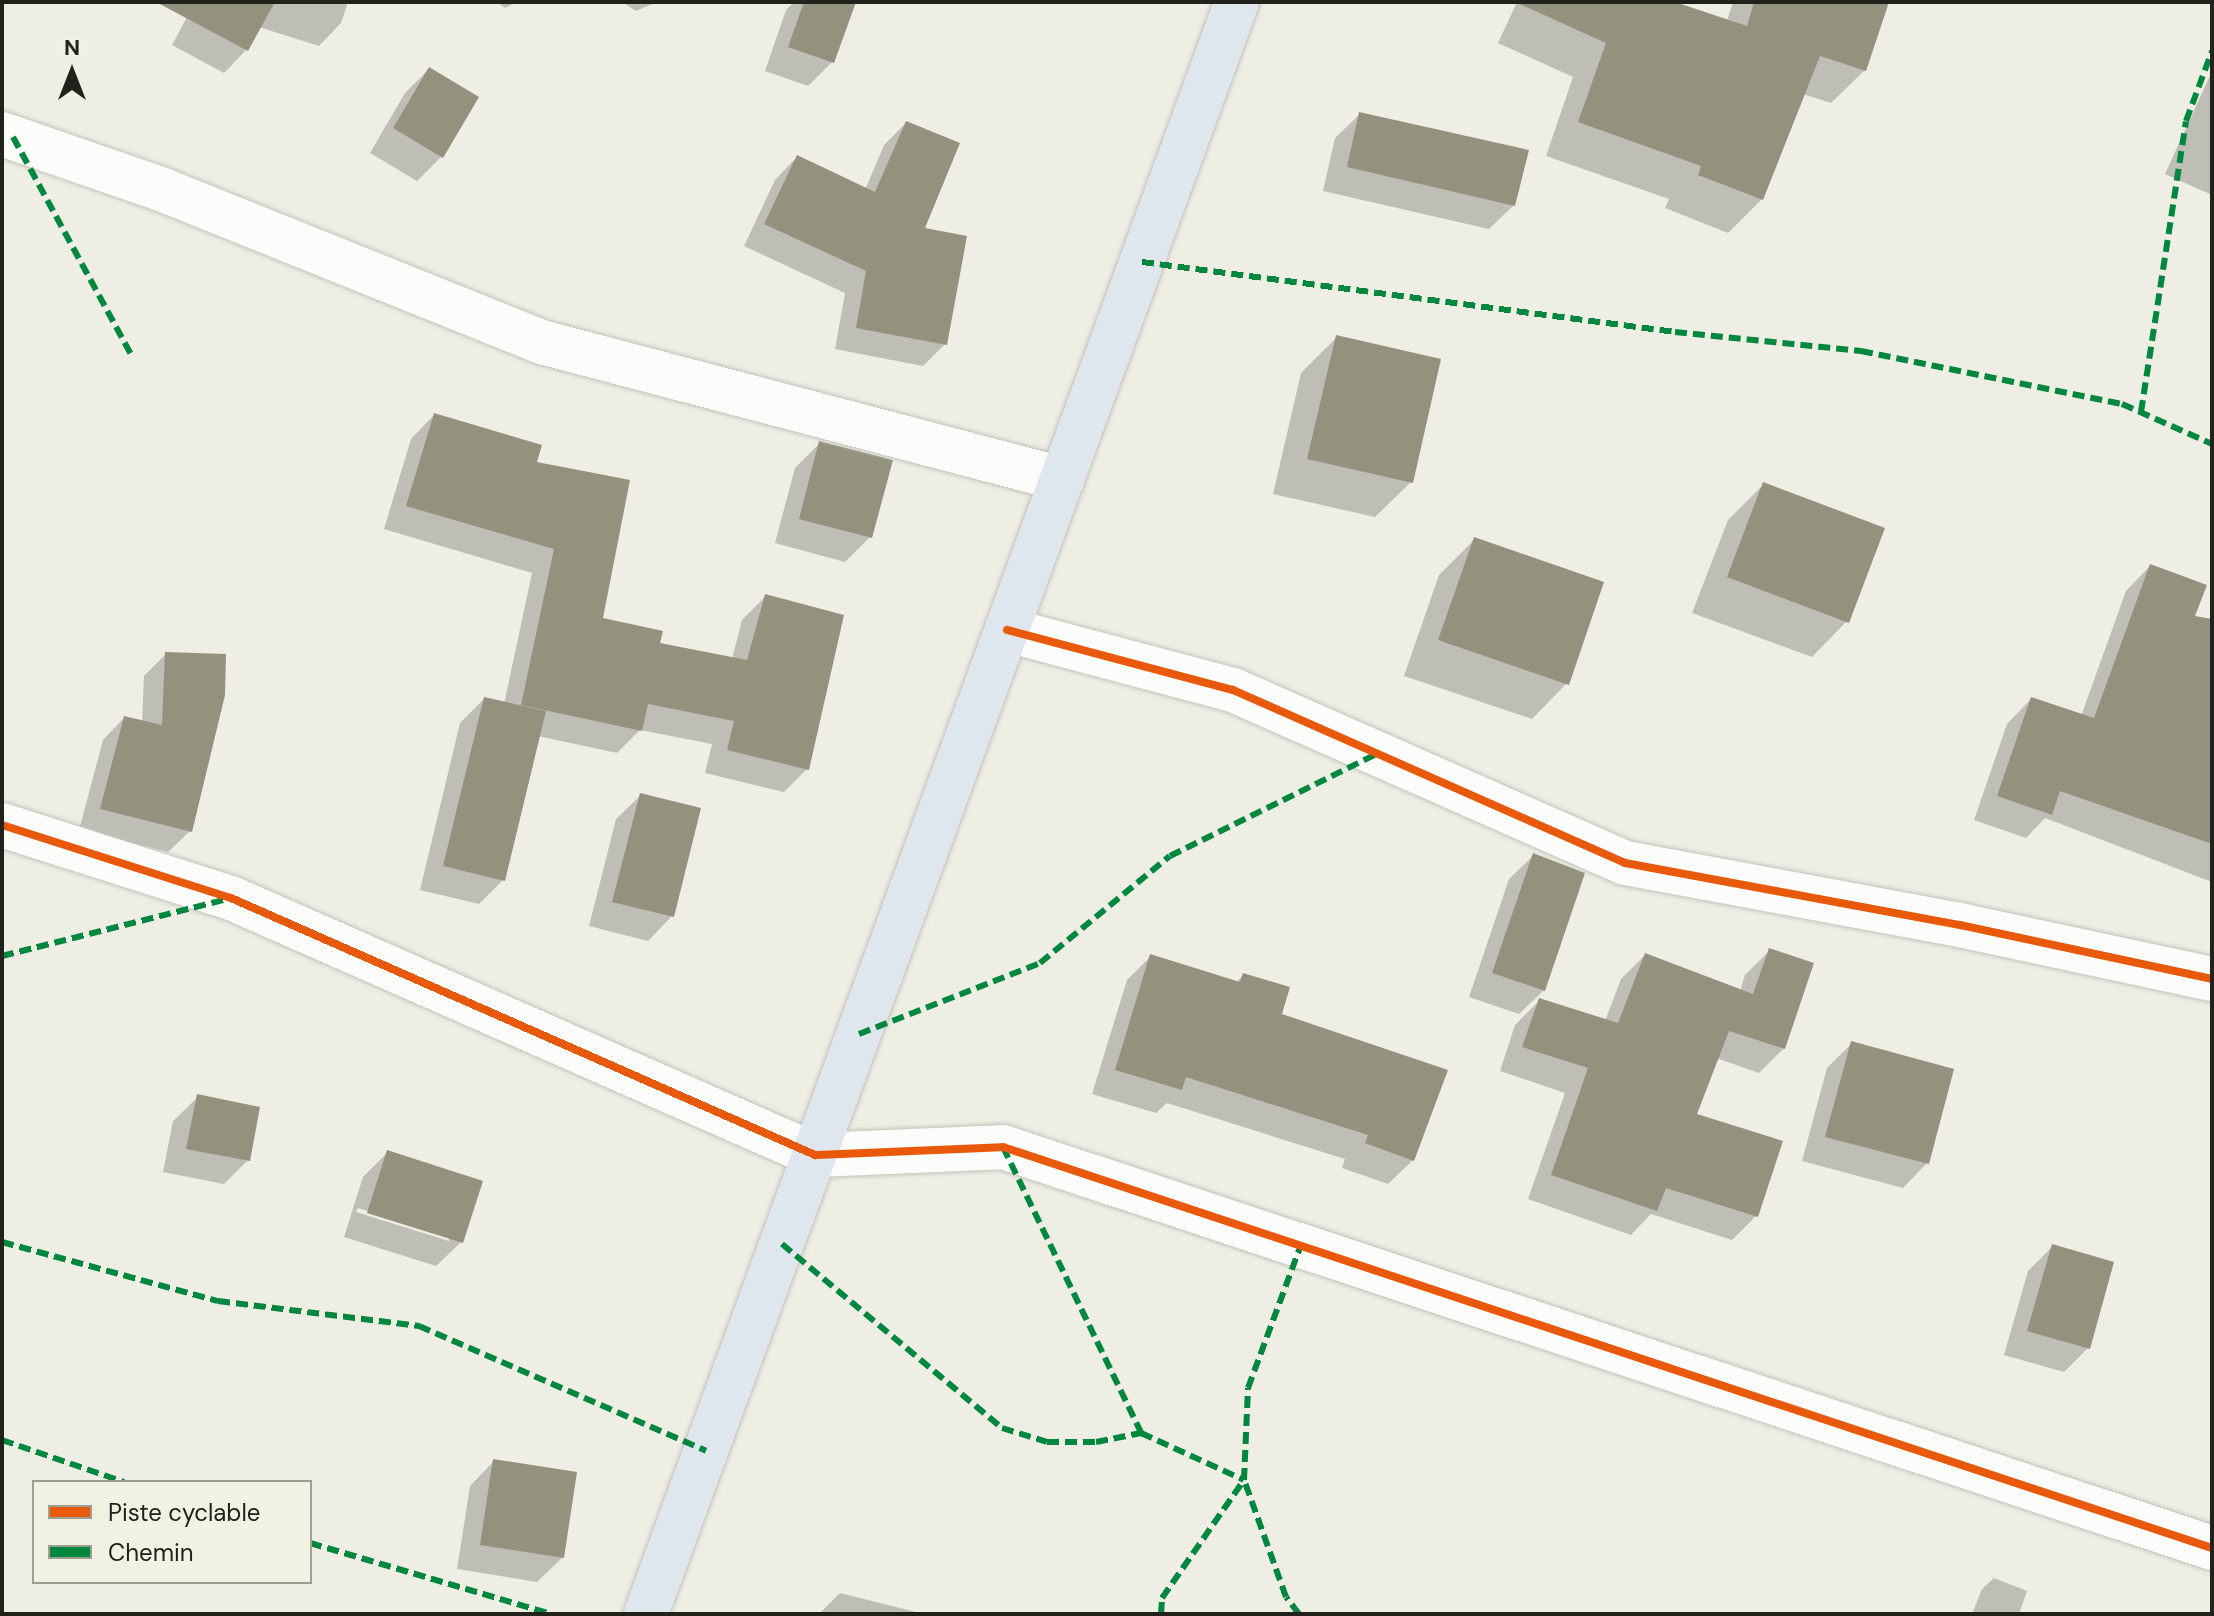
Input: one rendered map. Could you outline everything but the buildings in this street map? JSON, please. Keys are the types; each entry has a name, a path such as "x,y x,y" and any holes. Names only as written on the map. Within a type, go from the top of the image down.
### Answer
{"highway":[{"path":"646,1614 1237,2"}],"street":[{"path":"2,134 161,189 545,343 1062,479"},
{"path":"1007,630 1233,690 1625,863 1975,928 2212,979"},
{"path":"2,825 231,898 815,1155 1003,1147 2212,1548"}],"marked path":[{"path":"2141,412 2186,121 2212,51"},
{"path":"13,137 131,354"},
{"path":"1142,262 1675,332 1861,351 2122,404 2212,444"},
{"path":"859,1034 1040,963 1170,856 1376,754"},
{"path":"2,956 227,899"},
{"path":"1003,1147 1141,1433 1244,1480"},
{"path":"2,1242 218,1301 419,1326 706,1451"},
{"path":"782,1244 1002,1428 1047,1442 1096,1442 1141,1433"},
{"path":"1299,1614 1286,1597 1244,1480 1248,1388 1301,1245"},
{"path":"2,1440 118,1480"},
{"path":"1161,1614 1162,1598 1244,1480"},
{"path":"312,1544 552,1614"}],"cycle path":[{"path":"1007,630 1233,690 1625,863 1960,925 2212,979"},
{"path":"2,825 231,898 815,1155 1003,1147 2212,1548"}]}
